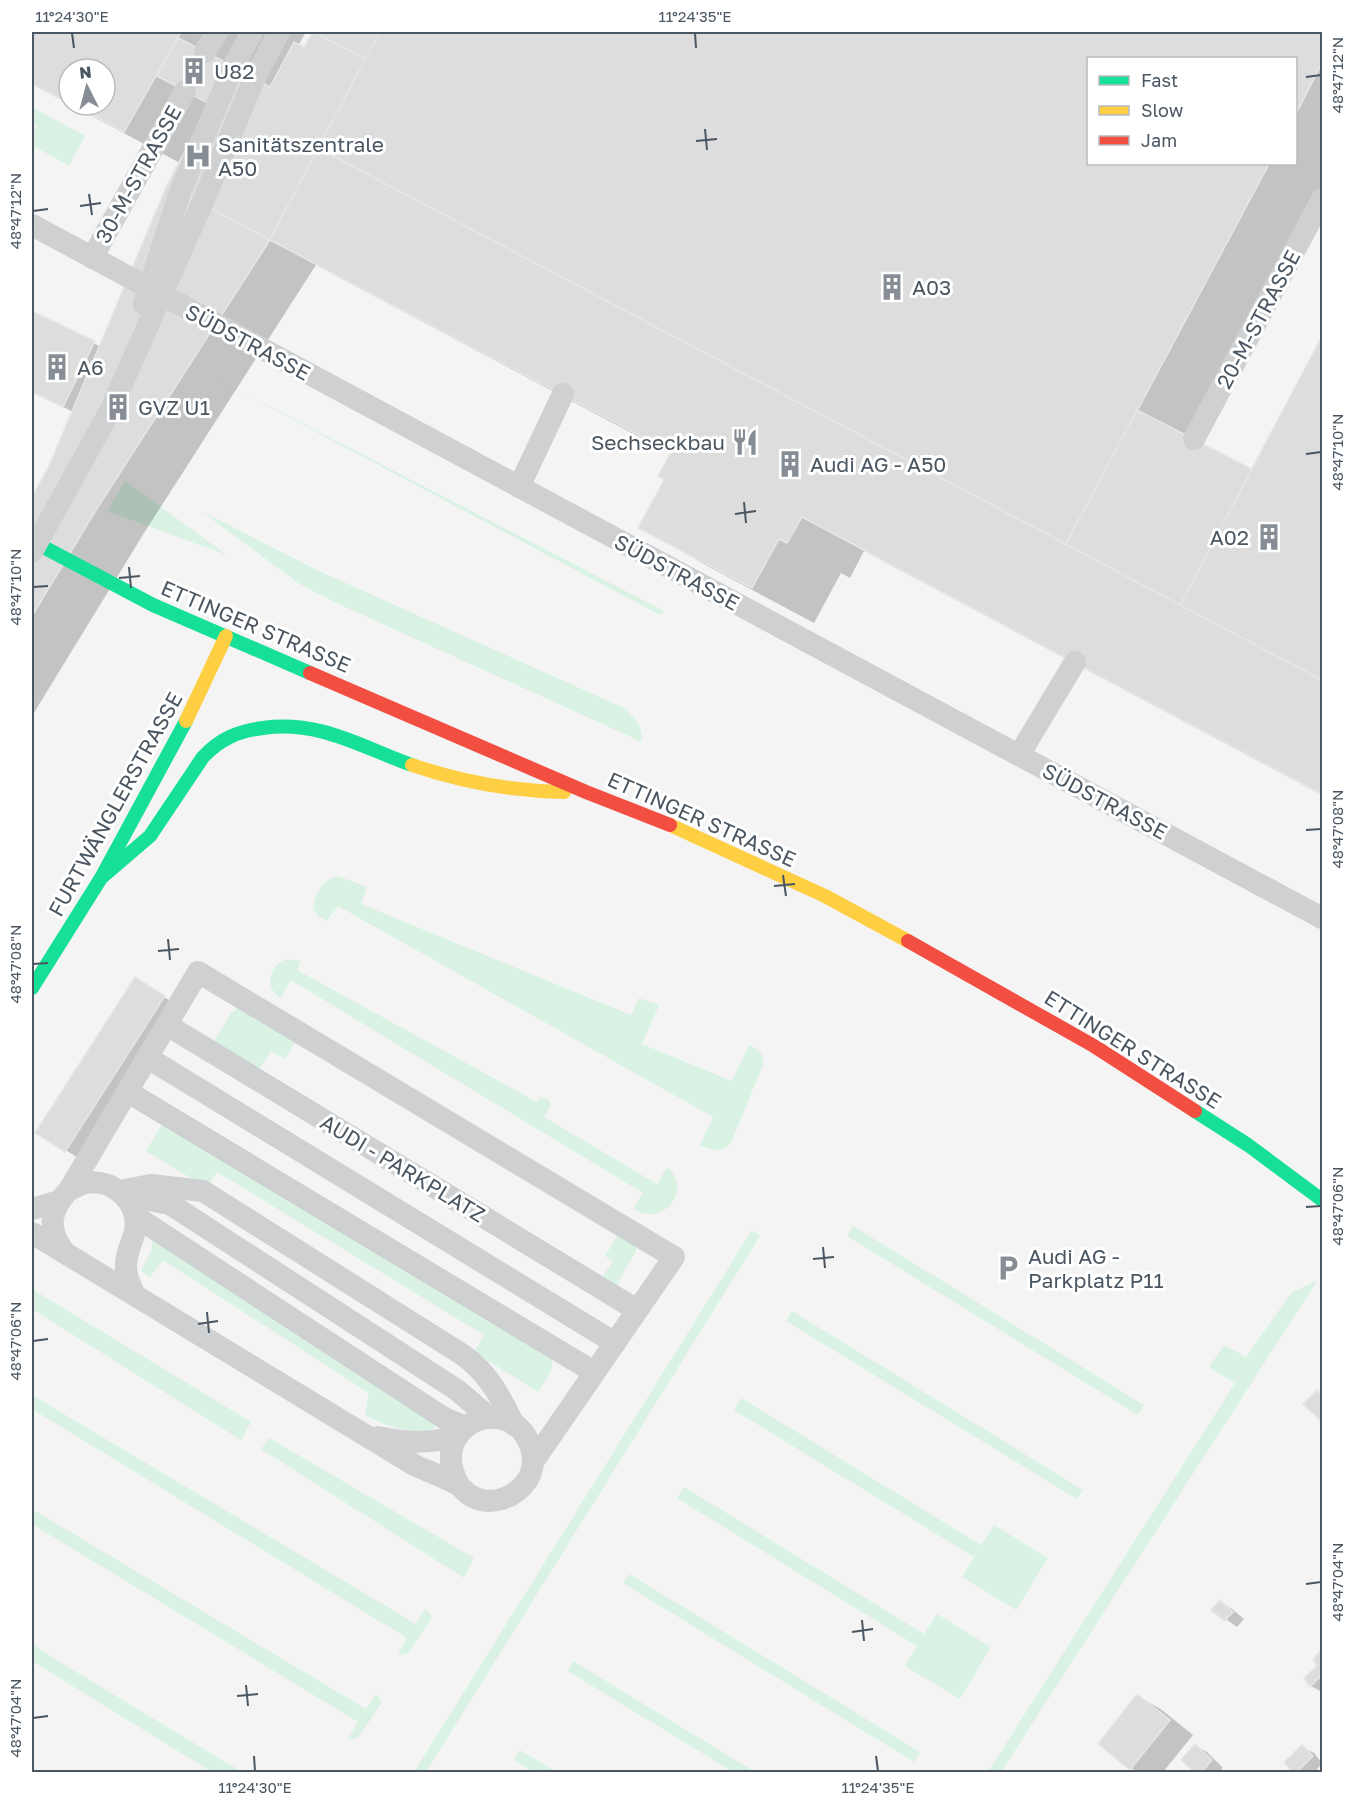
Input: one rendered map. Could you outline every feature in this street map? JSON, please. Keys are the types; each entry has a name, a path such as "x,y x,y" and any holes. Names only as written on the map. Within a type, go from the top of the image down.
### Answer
{"main road":[{"name":"ETTINGER STRASSE","path":"32,541 153,605 586,792 678,828 825,896 1104,1052 1248,1145 1323,1200"},
{"name":"FURTWÄNGLERSTRASSE","path":"32,988 101,878 176,743 226,636"},
{"path":"101,878 150,836 201,760 223,739 267,726 305,726 333,732 419,767 477,782 542,792 586,792"}],"lane":[{"path":"205,52 217,32"},
{"path":"110,411 180,192 233,67 252,32"},
{"path":"32,552 110,411 202,204 254,79 279,32"},
{"name":"30-M-STRASSE","path":"92,258 184,91"},
{"name":"20-M-STRASSE","path":"1194,439 1323,199"},
{"name":"SÜDSTRASSE","path":"32,225 1323,918"},
{"path":"519,488 563,394"},
{"path":"1019,755 1075,662"},
{"path":"129,1245 115,1259 97,1264 71,1257 56,1242 53,1213 128,1092 198,972 674,1257 533,1462"},
{"name":"AUDI - PARKPLATZ","path":"167,1025 637,1310"},
{"name":"AUDI - PARKPLATZ","path":"148,1058 615,1343"},
{"path":"128,1092 594,1372"},
{"path":"100,1135 100,1162 122,1198 135,1231 129,1245 126,1269 134,1294"},
{"path":"32,1209 86,1183 122,1198 444,1418 461,1432"},
{"path":"122,1198 151,1185 203,1191 480,1367 503,1402 514,1425"},
{"path":"122,1198 170,1204 457,1390 490,1418"},
{"path":"32,1233 416,1466 459,1485"},
{"path":"514,1425 545,1421 571,1407"},
{"path":"364,1434 416,1443 438,1442 461,1432 477,1420 502,1419 525,1434 531,1447 533,1462 530,1476 521,1488 510,1496 496,1500 482,1500 468,1494 452,1474 450,1461 451,1448 461,1432"}],"green space":[{"path":"32,107 85,136 69,166 32,145 32,135 37,126 32,123"},
{"path":"215,378 664,611 660,615"},
{"path":"125,481 227,555 107,511"},
{"path":"201,511 319,571 624,708 638,723 642,742 332,601 298,583"},
{"path":"338,876 367,887 361,904 631,1015 639,998 659,1005 642,1044 732,1081 749,1045 756,1048 762,1055 763,1065 731,1143 720,1150 700,1145 713,1117 338,906 327,921 318,916 313,908 318,892 324,883"},
{"path":"287,959 301,961 297,970 537,1102 541,1097 549,1100 551,1105 544,1117 657,1184 667,1167 674,1176 677,1186 676,1195 664,1210 655,1214 644,1214 633,1209 643,1193 291,980 280,999 271,988 271,978 275,967"},
{"path":"239,1007 298,1038 285,1059 271,1051 257,1073 213,1043 231,1013"},
{"path":"165,1119 551,1356 551,1370 538,1392 474,1352 484,1335 217,1172 207,1188 146,1151"},
{"path":"853,1226 1144,1405 1138,1415 847,1236"},
{"path":"752,1230 760,1236 426,1772 414,1772"},
{"path":"621,1231 636,1246 636,1251 614,1289 600,1281 613,1261 605,1256"},
{"path":"153,1235 437,1424 435,1428 408,1430 390,1426 365,1415 369,1393 163,1260 150,1277 141,1271 151,1251"},
{"path":"1317,1281 1001,1772 988,1772 1235,1383 1209,1367 1224,1345 1246,1357 1292,1292"},
{"path":"32,1289 251,1422 241,1440 32,1309"},
{"path":"792,1311 1083,1490 1077,1499 786,1321"},
{"path":"32,1395 416,1624 425,1609 430,1613 431,1619 408,1653 398,1654 407,1638 32,1409"},
{"path":"741,1398 981,1545 994,1525 1048,1558 1016,1610 962,1577 974,1557 734,1410"},
{"path":"269,1438 474,1558 464,1578 261,1449"},
{"path":"684,1487 924,1634 937,1614 991,1647 960,1699 905,1666 917,1646 677,1498"},
{"path":"32,1509 366,1709 376,1694 381,1704 358,1738 348,1739 358,1722 32,1524"},
{"path":"629,1574 920,1752 914,1762 623,1583"},
{"path":"32,1644 242,1772 212,1772 32,1661"},
{"path":"573,1661 755,1772 733,1772 568,1671"},
{"path":"520,1750 557,1772 534,1772 514,1760"}],"building":[{"path":"32,32 181,32 124,132 96,117 117,117 117,57 57,57 57,97 32,83"},
{"path":"313,32 380,32 270,240 167,185 210,104 157,76 178,38 270,87 294,42 304,47"},
{"path":"313,32 380,32 366,59"},
{"name":"A03","path":"380,32 1322,32 1322,63 1297,112 1297,57 1087,57 1087,165 1268,165 1066,544 318,148"},
{"name":"U82","path":"178,38 231,65 210,104 157,76"},
{"name":"Audi AG - A50","path":"318,148 1322,680 1322,794 802,517 787,543 779,539 752,588 638,528 664,480 658,476 671,452 270,240"},
{"name":"GVZ U1","path":"167,185 270,240 98,507 32,616 32,497 49,466"},
{"name":"A6","path":"32,311 95,341 63,407 32,392"},
{"name":"A02","path":"1322,336 1322,680 1180,605"},
{"path":"1137,410 1252,469 1180,605 1066,544"},
{"path":"135,977 165,996 65,1152 35,1133"},
{"path":"1317,1390 1322,1396 1322,1422 1303,1404"},
{"path":"1220,1600 1233,1612 1224,1621 1211,1610"},
{"path":"1322,1649 1322,1675 1310,1687 1304,1678 1317,1666 1313,1659"},
{"path":"1137,1694 1170,1720 1130,1770 1098,1744"},
{"path":"1195,1744 1212,1760 1202,1772 1194,1772 1181,1760"},
{"path":"1302,1745 1313,1756 1297,1772 1292,1772 1284,1762"}],"traffic: fast":[{"path":"32,541 153,605 310,673"},
{"path":"32,988 101,878 186,721"},
{"path":"101,878 150,836 203,757 216,745 245,731 284,727 322,731 412,765"},
{"path":"1195,1111 1248,1145 1322,1200"}],"traffic: slow":[{"path":"186,721 226,636"},
{"path":"412,765 487,784 526,790 564,792"},
{"path":"670,825 825,896 908,941"}],"traffic: jam":[{"path":"310,673 586,792 670,825"},
{"path":"908,941 1094,1046 1195,1111"}],"place":[{"name":"U82","path":"194,71"},
{"name":"Sanitätszentrale A50","path":"198,156"},
{"name":"A03","path":"892,287"},
{"name":"A6","path":"57,367"},
{"name":"GVZ U1","path":"118,407"},
{"name":"Sechseckbau","path":"745,442"},
{"name":"Audi AG - A50","path":"790,464"},
{"name":"A02","path":"1269,537"},
{"name":"Audi AG - Parkplatz P11","path":"1008,1268"}]}
